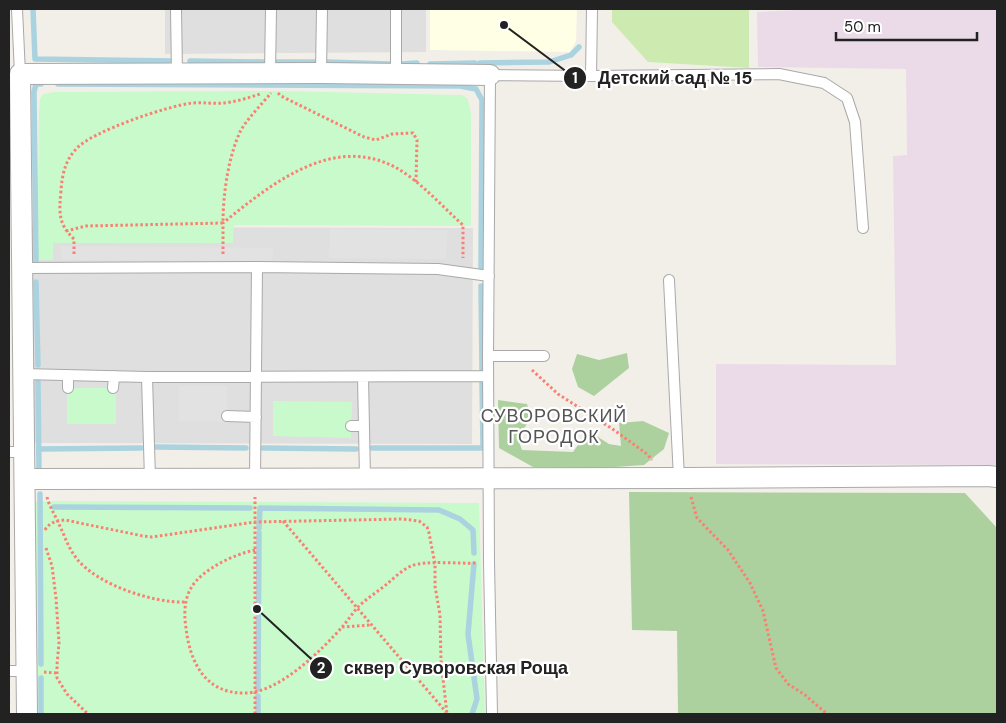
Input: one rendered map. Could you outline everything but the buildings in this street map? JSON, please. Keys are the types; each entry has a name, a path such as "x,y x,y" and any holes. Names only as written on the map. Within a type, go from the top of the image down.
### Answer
{"street":[{"path":"27,714 18,671 34,479 16,452 23,374 22,268 16,83 177,74 272,81 321,73 490,75"},
{"path":"34,479 997,477"}],"lane":[{"path":"16,83 18,9"},
{"path":"176,9 177,74"},
{"path":"270,9 272,81"},
{"path":"321,73 322,9"},
{"path":"396,9 396,75"},
{"path":"591,76 592,9"},
{"path":"492,714 488,478 490,75 779,74 824,83 847,98 855,122 863,228"},
{"path":"22,268 257,267 438,269 489,276"},
{"path":"255,479 257,267"},
{"path":"670,280 677,478"},
{"path":"488,356 544,356"},
{"path":"23,374 147,377 488,376"},
{"path":"68,375 68,388"},
{"path":"114,376 114,388"},
{"path":"147,377 150,479"},
{"path":"363,377 365,479"},
{"path":"227,416 256,417"},
{"path":"351,426 364,426"}],"path":[{"path":"272,81 281,96 364,137 376,140 392,134 413,133 418,146 416,182"},
{"path":"223,267 223,202 226,184 240,131 272,81"},
{"path":"74,268 74,239 66,231 60,220 62,176 66,162 77,147 116,126 181,106 237,101 272,81"},
{"path":"66,231 86,226 223,223 260,194 300,169 347,155 366,156 408,175 463,225 462,272"},
{"path":"531,369 558,394 647,454 677,478 698,518 728,550 750,584 763,611 776,668 788,684 827,714"},
{"path":"34,479 57,520 70,549 78,561 92,573 105,581 146,597 186,602"},
{"path":"255,479 255,714"},
{"path":"45,534 45,528 57,520 142,536 255,522 418,521 427,527 435,564 435,586 440,615 441,661 448,714"},
{"path":"282,521 448,714"},
{"path":"44,540 52,566 56,598 59,643 56,665 58,678 67,694 88,714"},
{"path":"255,550 231,557 200,578 192,587 186,602 185,622 188,648 199,671 217,687 229,693 255,693 271,687 302,666 342,627 358,608 410,566 489,562"},
{"path":"342,627 371,624"}],"shaded area":[{"path":"165,9 426,9 426,52 165,54"},
{"path":"430,9 577,9 576,41 570,52 430,50"},
{"path":"820,9 997,9 997,465 716,464 716,364 896,365 893,156 907,155 906,69 758,67 757,12"},
{"path":"30,227 473,228 472,444 29,443"},
{"path":"330,229 447,230 446,259 329,258"},
{"path":"61,246 273,248 272,262 61,260"},
{"path":"179,386 227,386 227,422 179,421"}],"green space":[{"path":"612,9 761,9 749,10 749,68 648,62 612,22"},
{"path":"281,91 462,95 468,99 471,115 471,226 234,225 233,243 53,243 53,260 37,260 39,112 40,99 43,94 55,92"},
{"path":"627,353 629,368 594,396 578,387 572,369 577,354 599,360"},
{"path":"67,388 116,388 116,424 67,424"},
{"path":"498,400 527,404 531,417 518,439 522,450 573,452 583,438 595,435 609,444 621,446 619,423 643,421 669,433 664,449 644,465 601,468 533,467 499,448"},
{"path":"273,401 352,402 351,438 273,436"},
{"path":"629,492 965,493 997,528 997,714 678,714 677,631 632,630"},
{"path":"33,501 479,503 485,714 33,714"}],"waterway":[{"path":"33,9 35,59 173,61"},
{"path":"480,63 549,62 571,55 579,47"},
{"path":"190,61 264,62"},
{"path":"276,62 315,62"},
{"path":"327,62 390,64"},
{"path":"401,64 417,63"},
{"path":"430,64 475,63"},
{"path":"36,261 34,92 36,84 41,84"},
{"path":"58,84 460,86 476,89 482,100 481,269"},
{"path":"36,282 38,365"},
{"path":"481,286 482,371"},
{"path":"38,382 39,470"},
{"path":"372,448 483,448 482,382"},
{"path":"156,447 246,448"},
{"path":"39,449 141,448"},
{"path":"263,448 356,449"},
{"path":"40,494 41,664"},
{"path":"54,507 250,508"},
{"path":"259,528 260,508 439,510 460,519 473,530 474,553"},
{"path":"258,689 259,533"},
{"path":"472,714 477,699 468,634 474,564"},
{"path":"41,678 41,714"},
{"path":"258,696 258,714"}],"place":[{"name":"Детский сад № 15","path":"504,25"},
{"name":"сквер Суворовская Роща","path":"257,609"}],"district":[{"name":"СУВОРОВСКИЙ ГОРОДОК","path":"554,426"}]}
